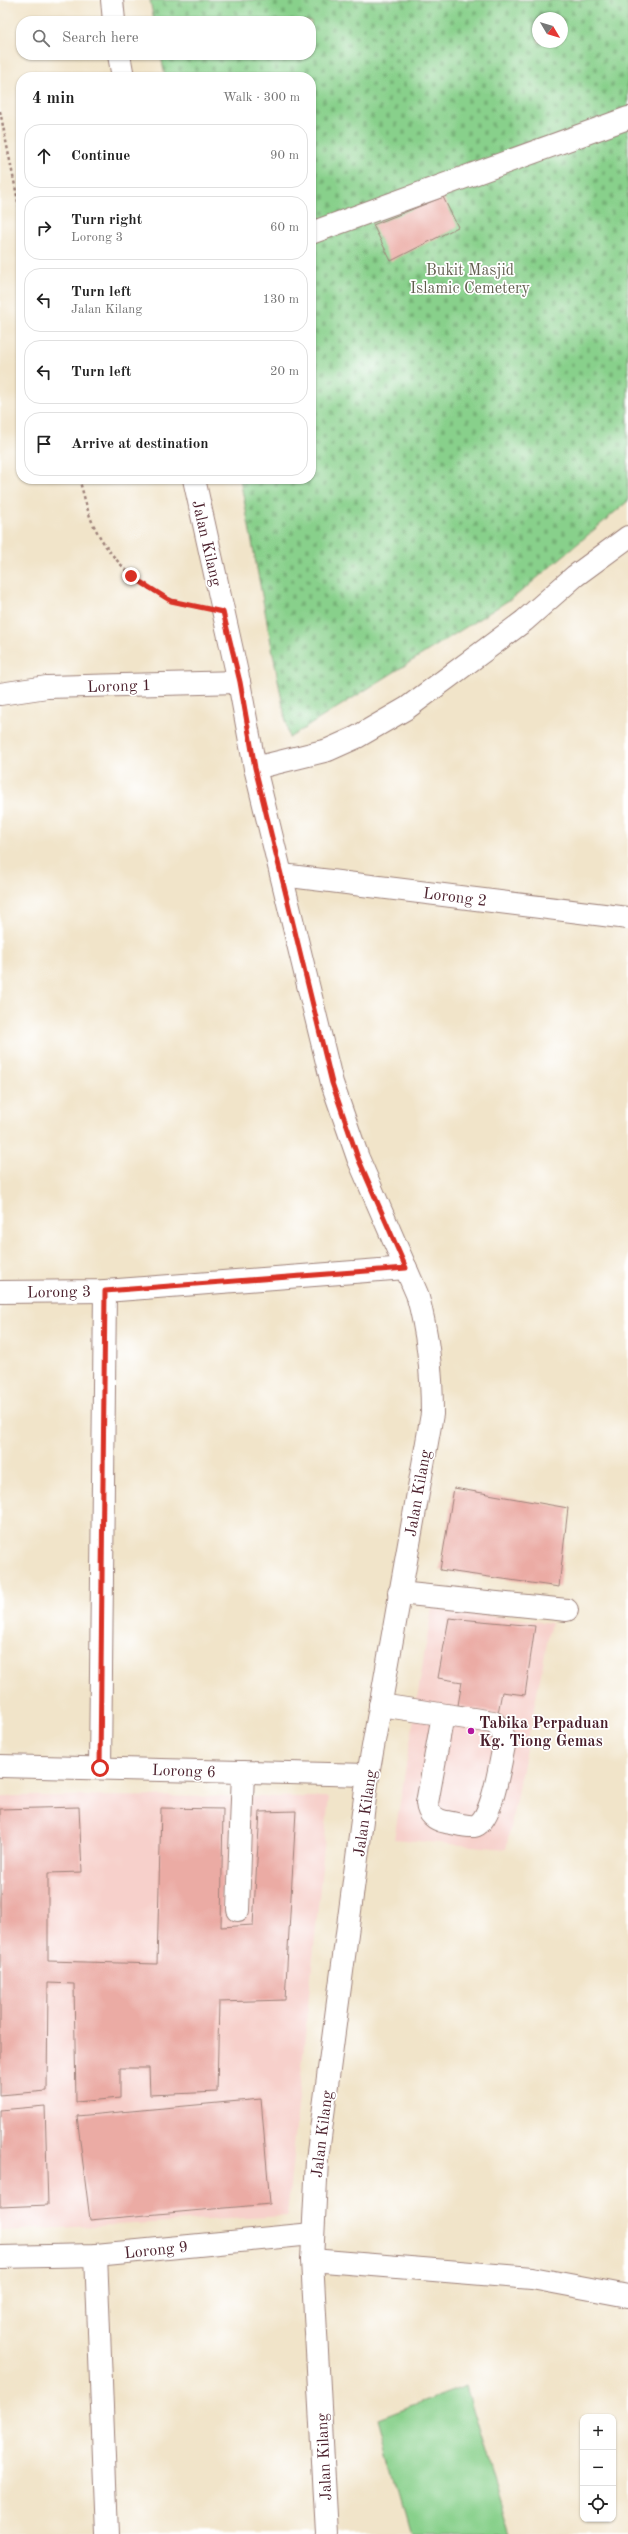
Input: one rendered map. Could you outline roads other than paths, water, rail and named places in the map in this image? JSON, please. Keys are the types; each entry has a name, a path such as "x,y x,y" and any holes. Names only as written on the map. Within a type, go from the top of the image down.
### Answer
{"street":[{"path":"112,0 114,16"},
{"path":"120,60 122,72"},
{"path":"316,232 628,118"},
{"name":"Jalan Kilang","path":"195,484 240,682 255,768 332,1083 358,1158 406,1268 423,1316 432,1381 432,1414 399,1593 368,1775 317,2160 312,2234 312,2260 326,2534"},
{"path":"255,768 328,750 357,737 407,708 524,621 575,576 628,538"},
{"name":"Lorong 1","path":"0,694 47,687 240,682"},
{"name":"Lorong 2","path":"282,875 628,918"},
{"name":"Lorong 3","path":"0,1292 105,1291 406,1268"},
{"path":"100,1768 105,1291"},
{"path":"399,1593 567,1610"},
{"path":"380,1705 493,1722 500,1728 504,1737 489,1810 480,1823 474,1826 438,1820 428,1810 427,1802 443,1715"},
{"name":"Lorong 6","path":"0,1766 368,1775"},
{"path":"238,1910 243,1772"},
{"name":"Lorong 9","path":"0,2257 96,2255 312,2234"},
{"path":"96,2255 106,2534"},
{"path":"312,2260 532,2278 628,2296"}],"place":[{"name":"Tabika Perpaduan Kg. Tiong Gemas","path":"471,1731"}],"park label":[{"name":"Bukit Masjid Islamic Cemetery","path":"470,278"}]}
